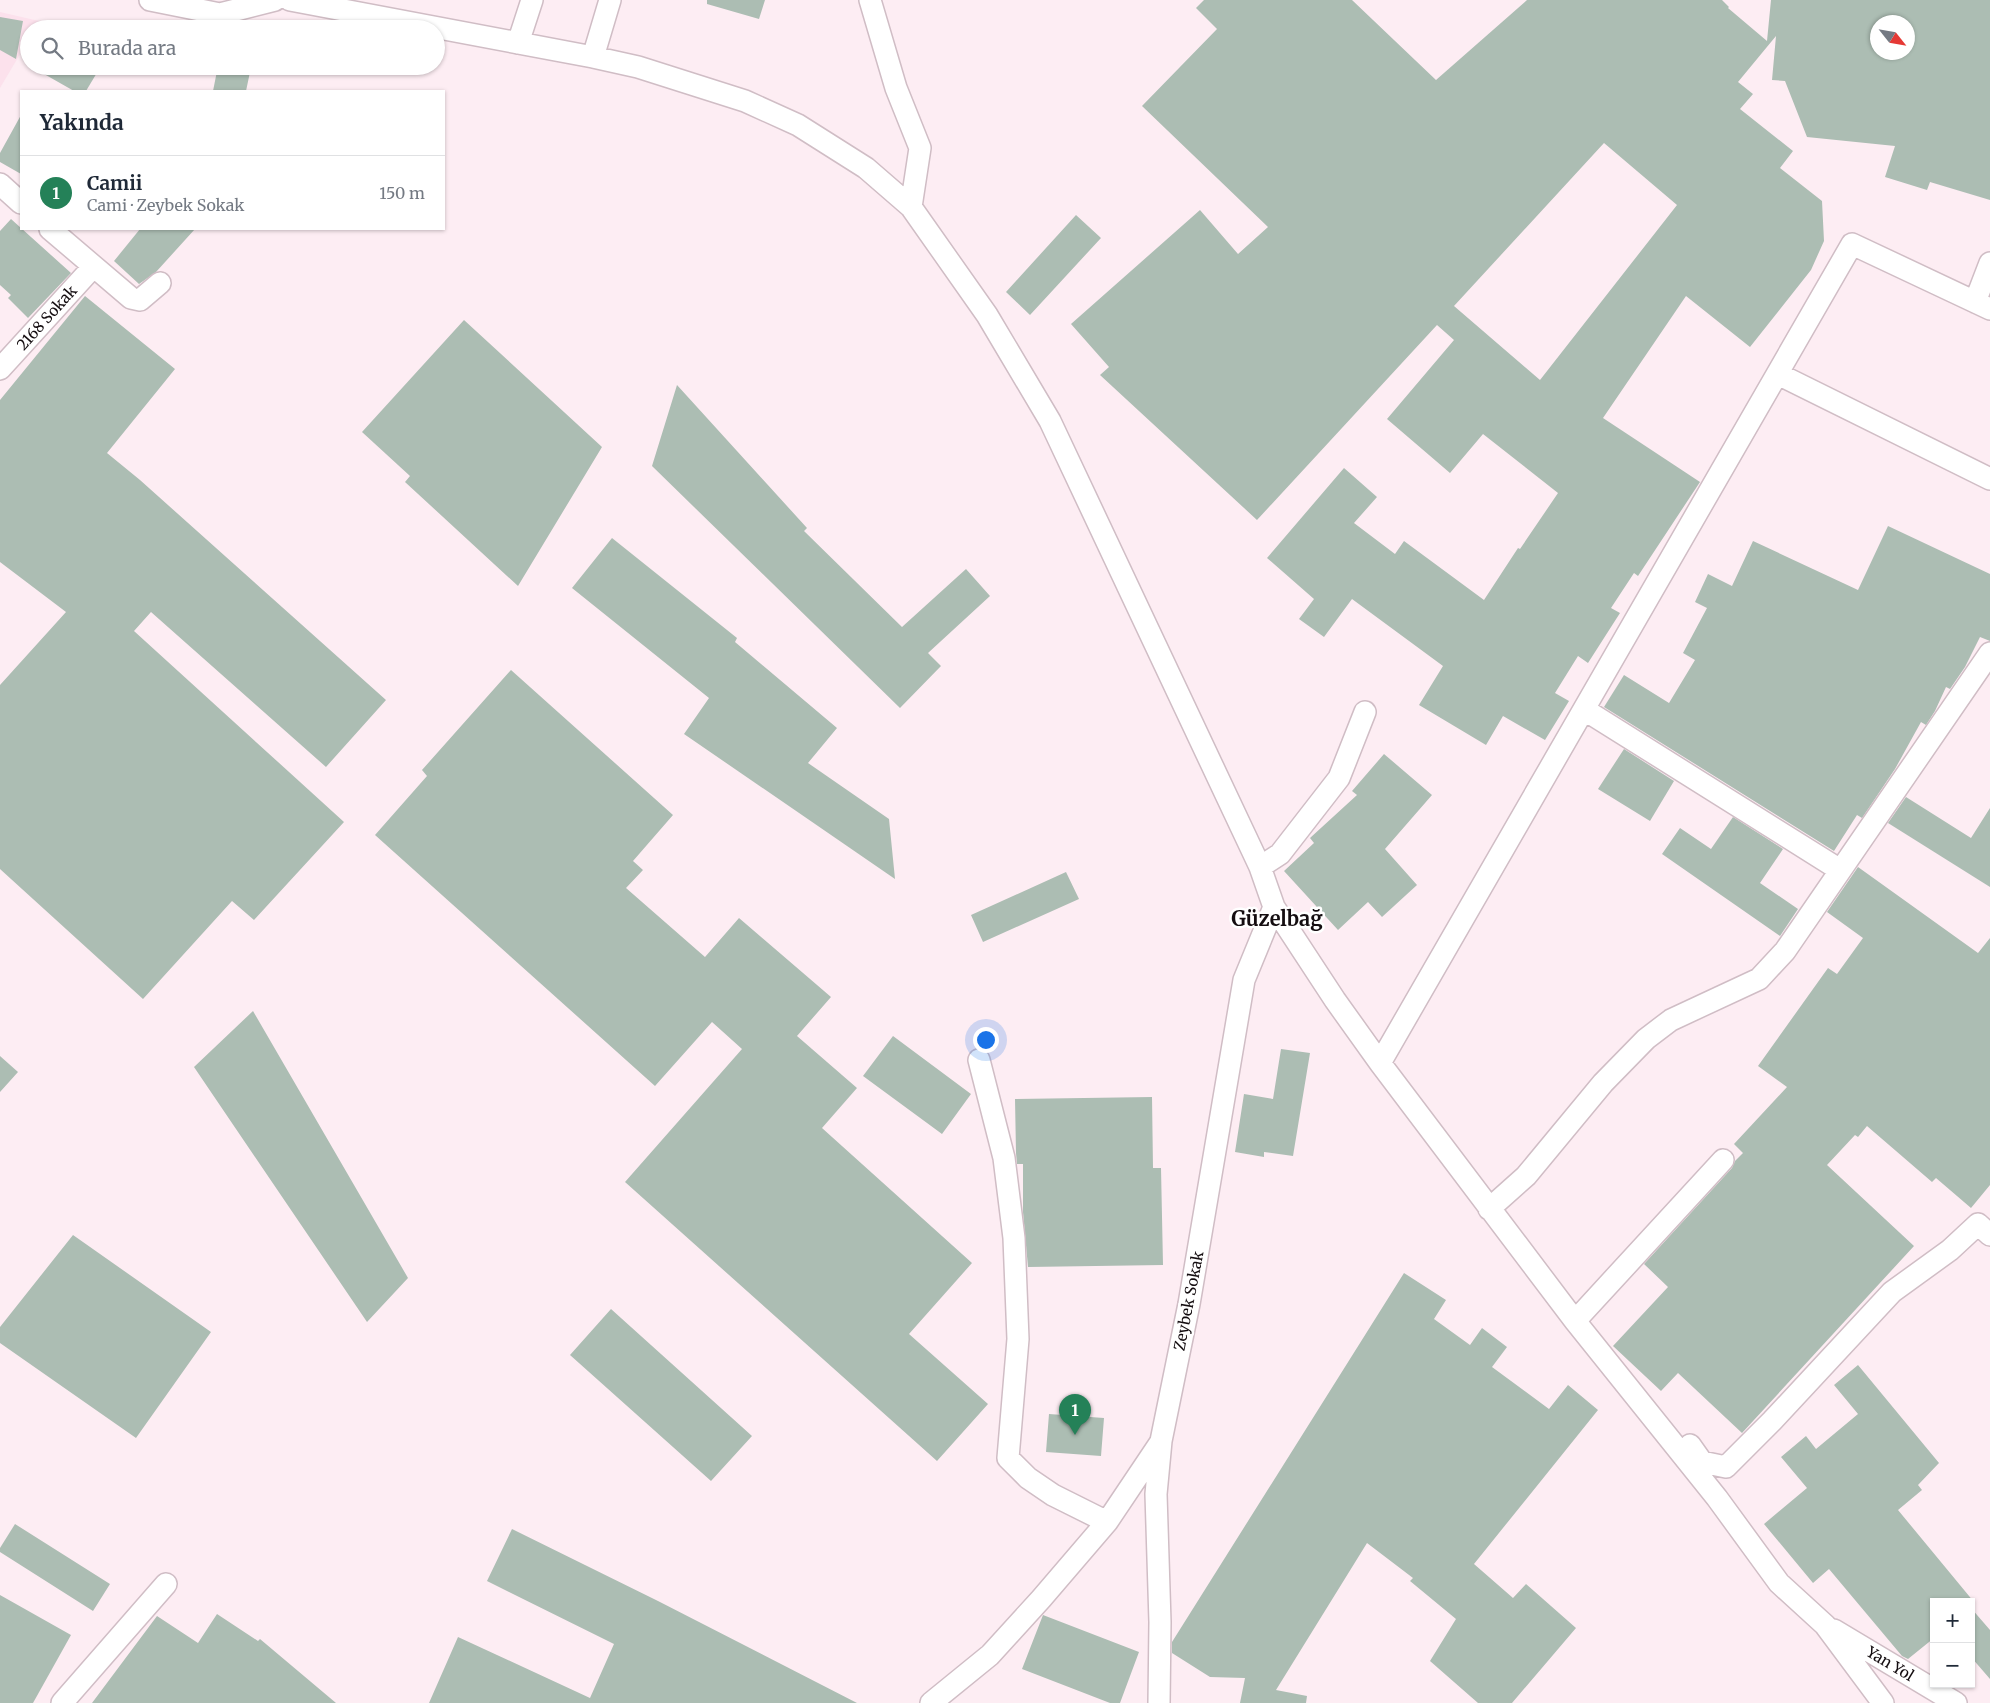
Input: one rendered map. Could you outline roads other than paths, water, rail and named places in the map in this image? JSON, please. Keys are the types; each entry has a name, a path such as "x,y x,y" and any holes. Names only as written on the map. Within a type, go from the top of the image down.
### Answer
{"street":[{"path":"150,0 220,14 276,0"},
{"path":"290,0 349,5 416,20"},
{"path":"518,43 532,0"},
{"path":"593,57 610,0"},
{"path":"870,0 896,88 920,148 912,207"},
{"path":"445,27 638,67 745,101 798,125 866,168 912,207 988,315 1050,420 1260,868 1274,907 1334,1000 1489,1209 1575,1321 1717,1498 1780,1583 1825,1625 1883,1703"},
{"path":"0,184 20,202"},
{"path":"51,230 131,298 140,300 160,283"},
{"path":"1380,1063 1852,244 1982,306 1990,263"},
{"name":"2168 Sokak","path":"0,369 93,267"},
{"path":"1778,374 1990,479"},
{"path":"1489,1209 1526,1176 1603,1083 1646,1039 1671,1020 1759,979 1785,951 1990,653"},
{"path":"1585,710 1840,870"},
{"path":"1260,868 1280,854 1339,778 1365,712"},
{"name":"Zeybek Sokak","path":"1159,1703 1160,1622 1156,1494 1161,1441 1191,1295 1244,980 1274,907"},
{"path":"979,1060 1004,1158 1014,1238 1018,1339 1008,1458 1028,1478 1053,1495 1107,1522"},
{"path":"1575,1321 1723,1160"},
{"path":"1608,1362 1657,1400 1702,1462 1726,1468 1892,1292 1950,1250 1978,1224 1990,1235"},
{"path":"931,1703 990,1655 1041,1600 1107,1522 1161,1441"},
{"path":"62,1703 166,1584"},
{"name":"Yan Yol","path":"1825,1625 1956,1703"}],"place":[{"name":"Camii","path":"1075,1435"}],"district":[{"name":"Güzelbağ","path":"1277,919"}]}
